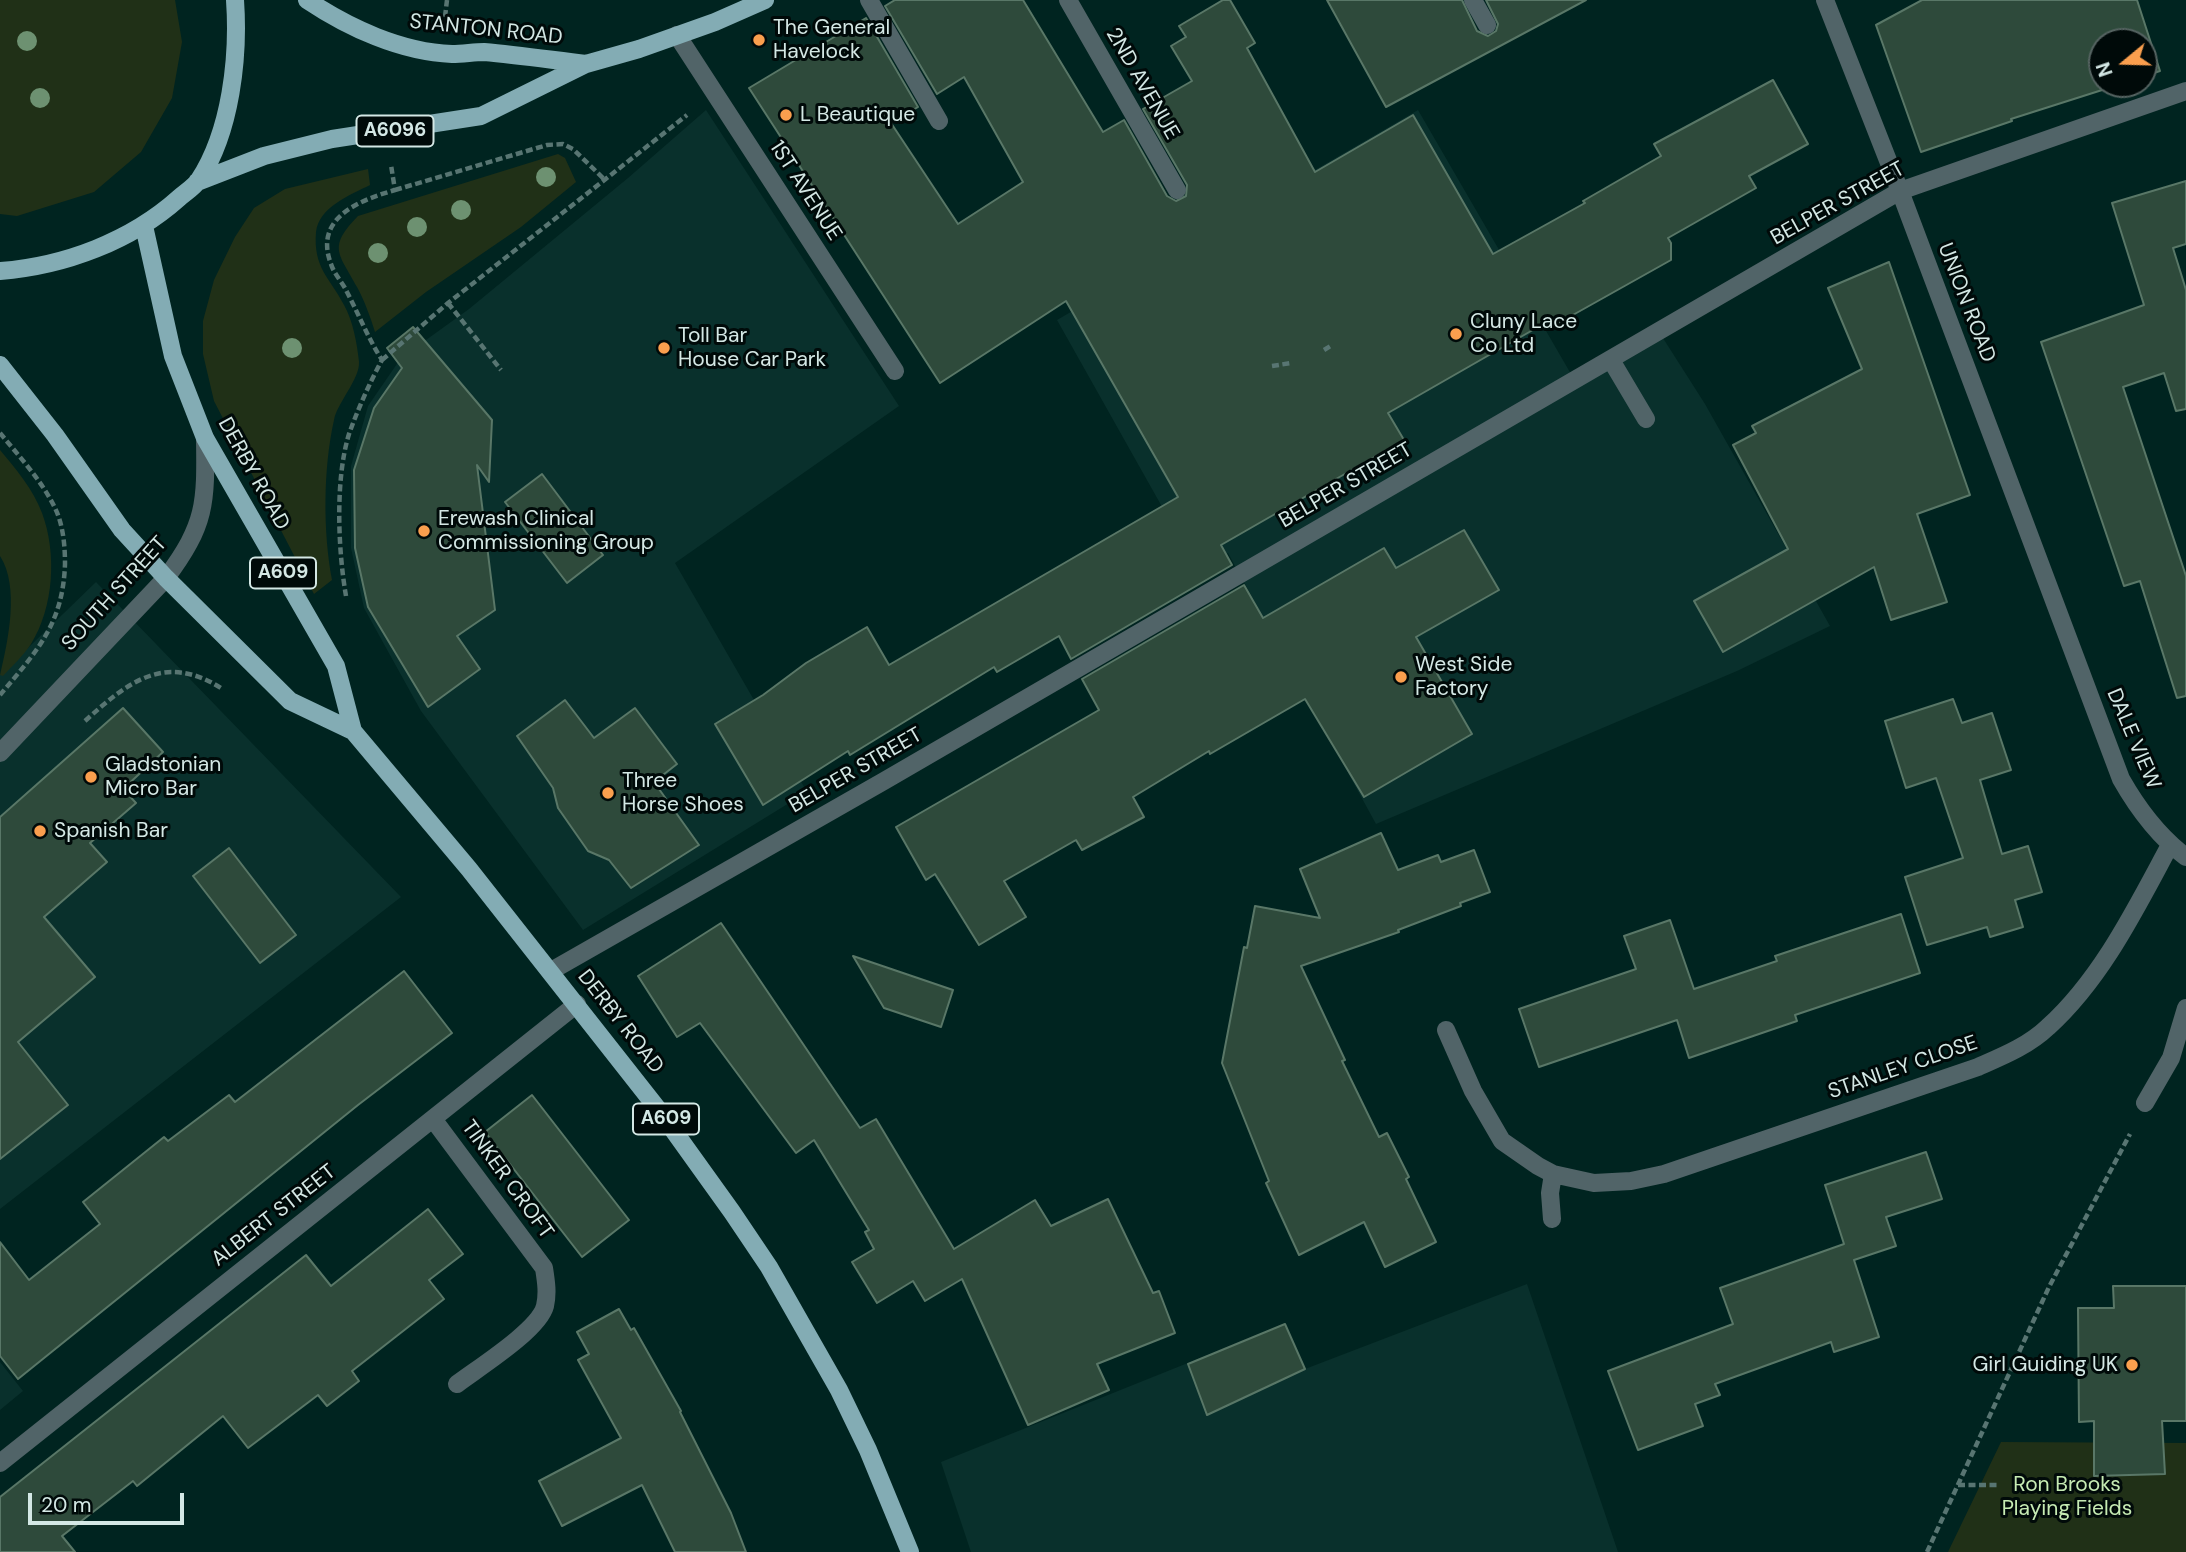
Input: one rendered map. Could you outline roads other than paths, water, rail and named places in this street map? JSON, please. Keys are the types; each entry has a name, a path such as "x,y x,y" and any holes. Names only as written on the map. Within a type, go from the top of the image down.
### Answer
{"main road":[{"path":"0,271 67,257 104,245 145,226 197,182 210,160 225,117 235,72 237,30 234,0"},
{"name":"STANTON ROAD","path":"307,0 342,21 399,45 432,52 482,52 586,64"},
{"name":"STANTON ROAD","path":"197,182 264,156 332,139 481,116 586,64 677,35 765,0"},
{"name":"DERBY ROAD","path":"145,226 173,356 205,438 336,666 352,732"},
{"name":"DERBY ROAD","path":"0,365 55,435 122,530 166,578 290,701 352,732 551,971 662,1113 769,1267 839,1390 868,1450 910,1552"}],"street":[{"path":"869,0 939,121"},
{"name":"2ND AVENUE","path":"1068,0 1177,190"},
{"path":"1473,0 1487,25"},
{"name":"UNION ROAD","path":"1825,0 2062,622"},
{"name":"1ST AVENUE","path":"677,35 895,371"},
{"name":"BELPER STREET","path":"551,971 884,781 1900,191 2186,91"},
{"path":"1611,360 1646,419"},
{"name":"SOUTH STREET","path":"0,753 166,578 185,552 198,528 204,501 205,438"},
{"name":"DALE VIEW","path":"2062,622 2120,779 2138,808 2170,845 2186,857"},
{"name":"STANLEY CLOSE","path":"1446,1030 1473,1091 1502,1141 1538,1166 1553,1174 1594,1183 1631,1181 1664,1174 1978,1067 2017,1049 2047,1029 2084,990 2140,902 2170,845"},
{"name":"ALBERT STREET","path":"0,1463 577,1004"},
{"path":"2145,1103 2171,1058 2186,1008"},
{"name":"TINKER CROFT","path":"433,1119 544,1268 547,1290 545,1308 536,1324 457,1384"},
{"path":"1552,1219 1550,1193 1553,1174"}],"place":[{"name":"The General Havelock","path":"759,40"},
{"name":"L Beautique","path":"786,115"},
{"name":"Cluny Lace Co Ltd","path":"1456,334"},
{"name":"Toll Bar House Car Park","path":"664,348"},
{"name":"Erewash Clinical Commissioning Group","path":"424,531"},
{"name":"West Side Factory","path":"1401,677"},
{"name":"Gladstonian Micro Bar","path":"91,777"},
{"name":"Three Horse Shoes","path":"608,793"},
{"name":"Spanish Bar","path":"40,831"},
{"name":"Girl Guiding UK","path":"2132,1365"}],"park label":[{"name":"Ron Brooks Playing Fields","path":"2067,1497"}]}
